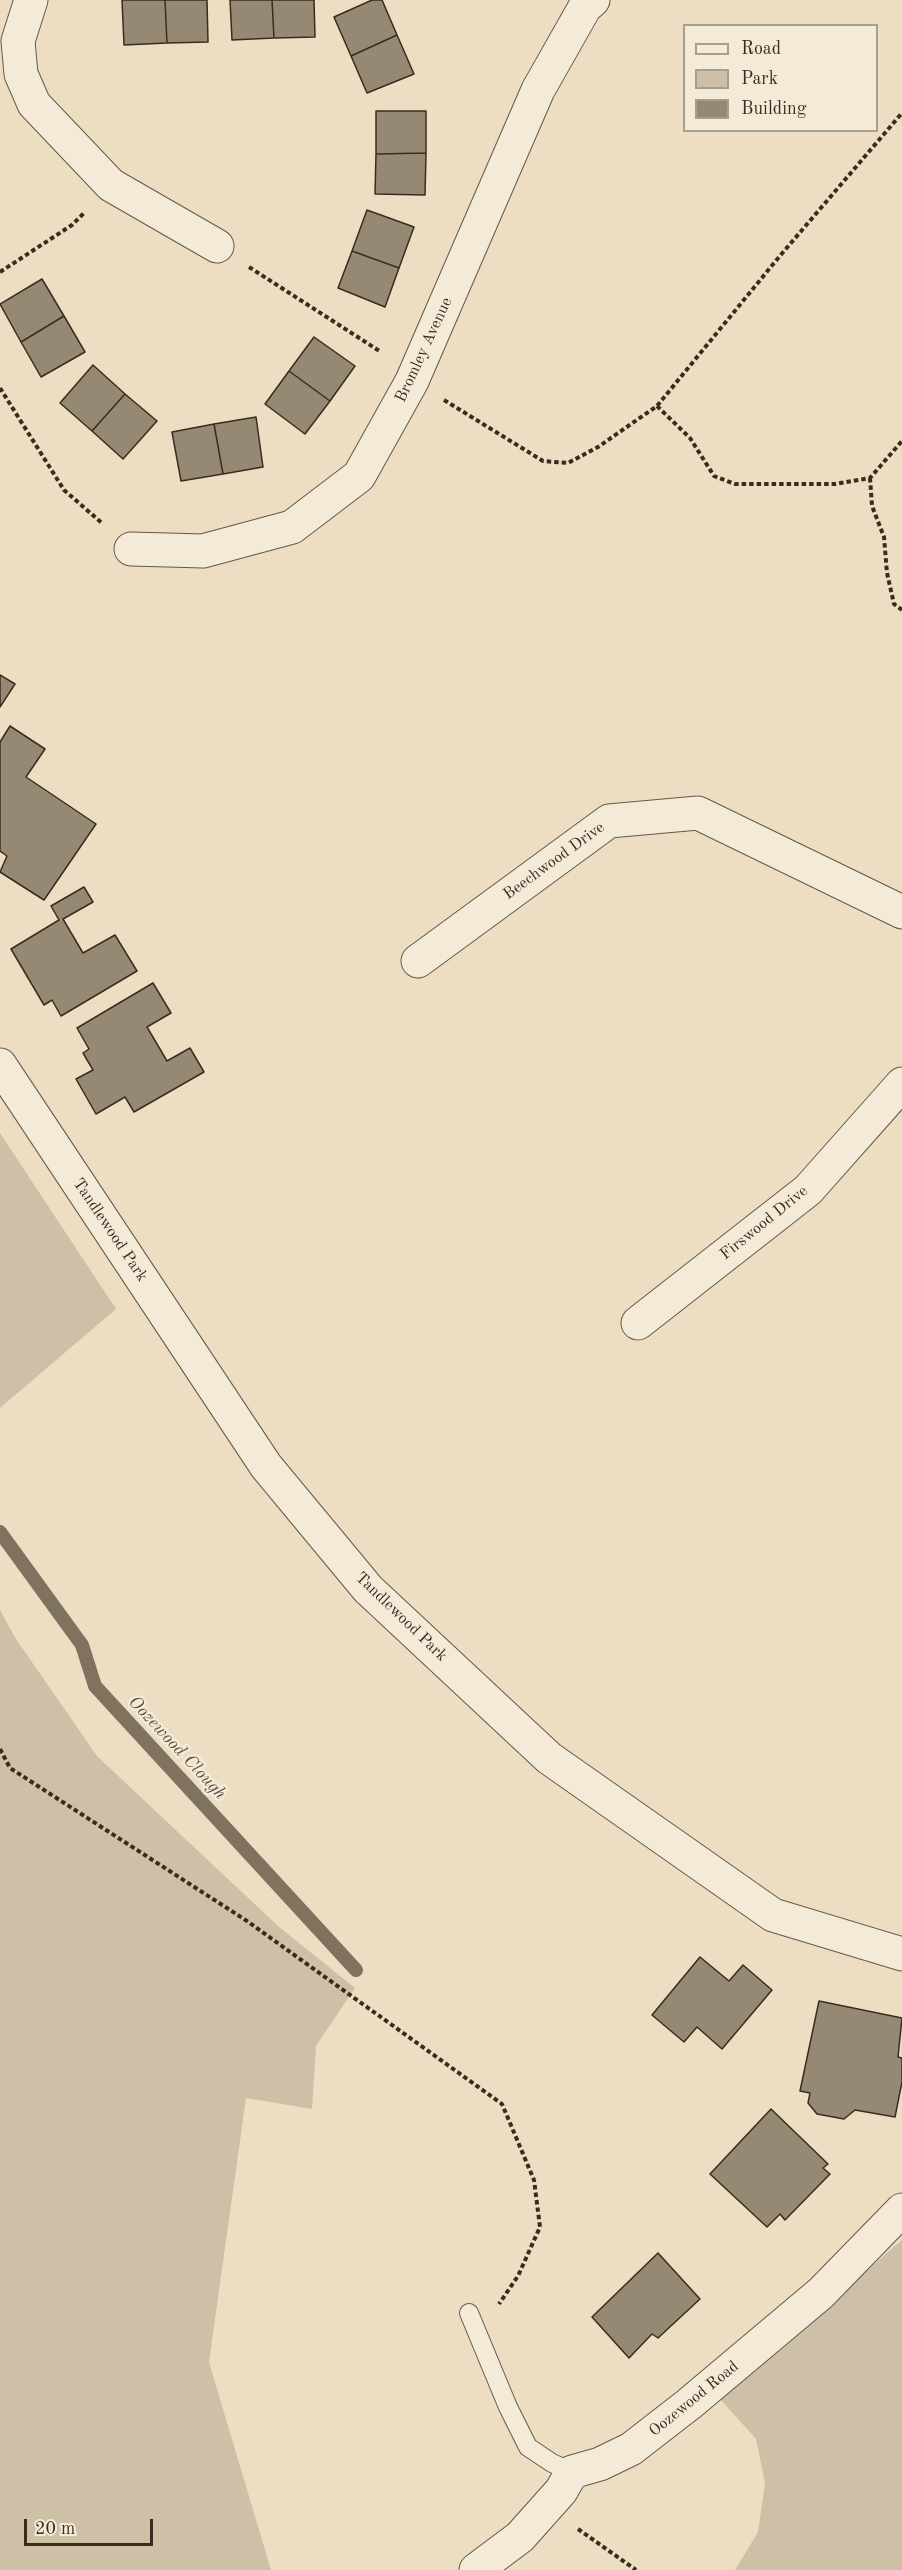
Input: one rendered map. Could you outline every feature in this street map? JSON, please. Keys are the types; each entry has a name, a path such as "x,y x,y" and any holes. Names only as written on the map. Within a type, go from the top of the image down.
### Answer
{"street":[{"path":"32,0 18,41 21,74 34,104 111,185 217,246"},
{"name":"Bromley Avenue","path":"130,549 203,551 292,527 359,476 412,381 538,90 585,7 593,0"},
{"name":"Beechwood Drive","path":"418,961 609,821 698,813 902,912"},
{"name":"Tandlewood Park","path":"0,1065 266,1466 368,1589 549,1758 773,1916 902,1954"},
{"name":"Firswood Drive","path":"638,1323 808,1190 902,1084"},
{"name":"Oozewood Road","path":"572,2472 631,2449 689,2404 821,2293 902,2210"},
{"path":"476,2570 520,2537 546,2508 572,2472"}],"lane":[{"path":"469,2313 528,2447 552,2463 572,2472"}],"path":[{"path":"217,246 394,360 412,381 543,461 568,463 598,447 657,406 779,257 902,113"},
{"path":"0,272 72,225 111,185"},
{"path":"0,388 64,490 130,549"},
{"path":"657,406 690,438 714,476 735,484 835,484 870,478 902,441"},
{"path":"870,478 872,506 884,537 887,573 894,604 902,610"},
{"path":"0,1749 10,1768 247,1921 502,2104 534,2180 540,2227 518,2276 478,2334"},
{"path":"546,2508 636,2570"}],"green space":[{"path":"0,1133 116,1309 0,1408"},
{"path":"0,1610 16,1639 97,1756 278,1926 355,1988 316,2046 312,2109 246,2098 209,2362 271,2570 0,2570"},
{"path":"902,2240 902,2570 735,2570 758,2532 765,2483 756,2439 719,2398"}],"building":[{"path":"122,0 165,0 167,43 124,45"},
{"path":"165,0 207,0 208,42 167,43"},
{"path":"230,0 272,0 274,38 232,40"},
{"path":"272,0 314,0 315,37 274,38"},
{"path":"372,0 382,0 397,35 351,56 334,17"},
{"path":"397,35 414,74 367,93 351,56"},
{"path":"376,111 426,111 426,153 376,154"},
{"path":"426,153 425,195 375,194 376,154"},
{"path":"367,210 414,227 399,268 352,251"},
{"path":"352,251 399,268 385,307 338,288"},
{"path":"42,279 64,316 21,342 0,304"},
{"path":"64,316 85,352 41,377 21,342"},
{"path":"314,337 355,366 330,401 289,371"},
{"path":"93,365 125,394 92,431 60,403"},
{"path":"289,371 330,401 305,434 265,404"},
{"path":"125,394 157,421 123,459 92,431"},
{"path":"256,417 263,467 223,474 214,424"},
{"path":"214,424 223,474 181,481 172,432"},
{"path":"0,675 15,684 0,707"},
{"path":"10,726 45,749 26,777 96,824 44,900 0,872 7,856 0,851 0,742"},
{"path":"84,887 93,902 63,919 83,953 115,935 137,971 61,1016 52,1000 44,1005 11,949 59,920 51,906"},
{"path":"153,983 171,1013 147,1027 167,1061 190,1048 204,1072 134,1112 125,1097 96,1114 76,1079 93,1070 83,1053 89,1049 77,1028"},
{"path":"700,1957 729,1981 743,1965 772,1990 722,2049 697,2027 684,2042 652,2015"},
{"path":"819,2001 902,2018 898,2057 902,2058 902,2082 895,2117 855,2110 844,2119 817,2114 808,2103 810,2093 800,2091"},
{"path":"771,2109 828,2164 823,2168 830,2174 785,2220 780,2214 767,2227 710,2174"},
{"path":"658,2253 700,2299 658,2338 652,2334 629,2358 592,2317"}],"waterway":[{"name":"Oozewood Clough","path":"0,1532 82,1645 95,1686 356,1970"}]}
